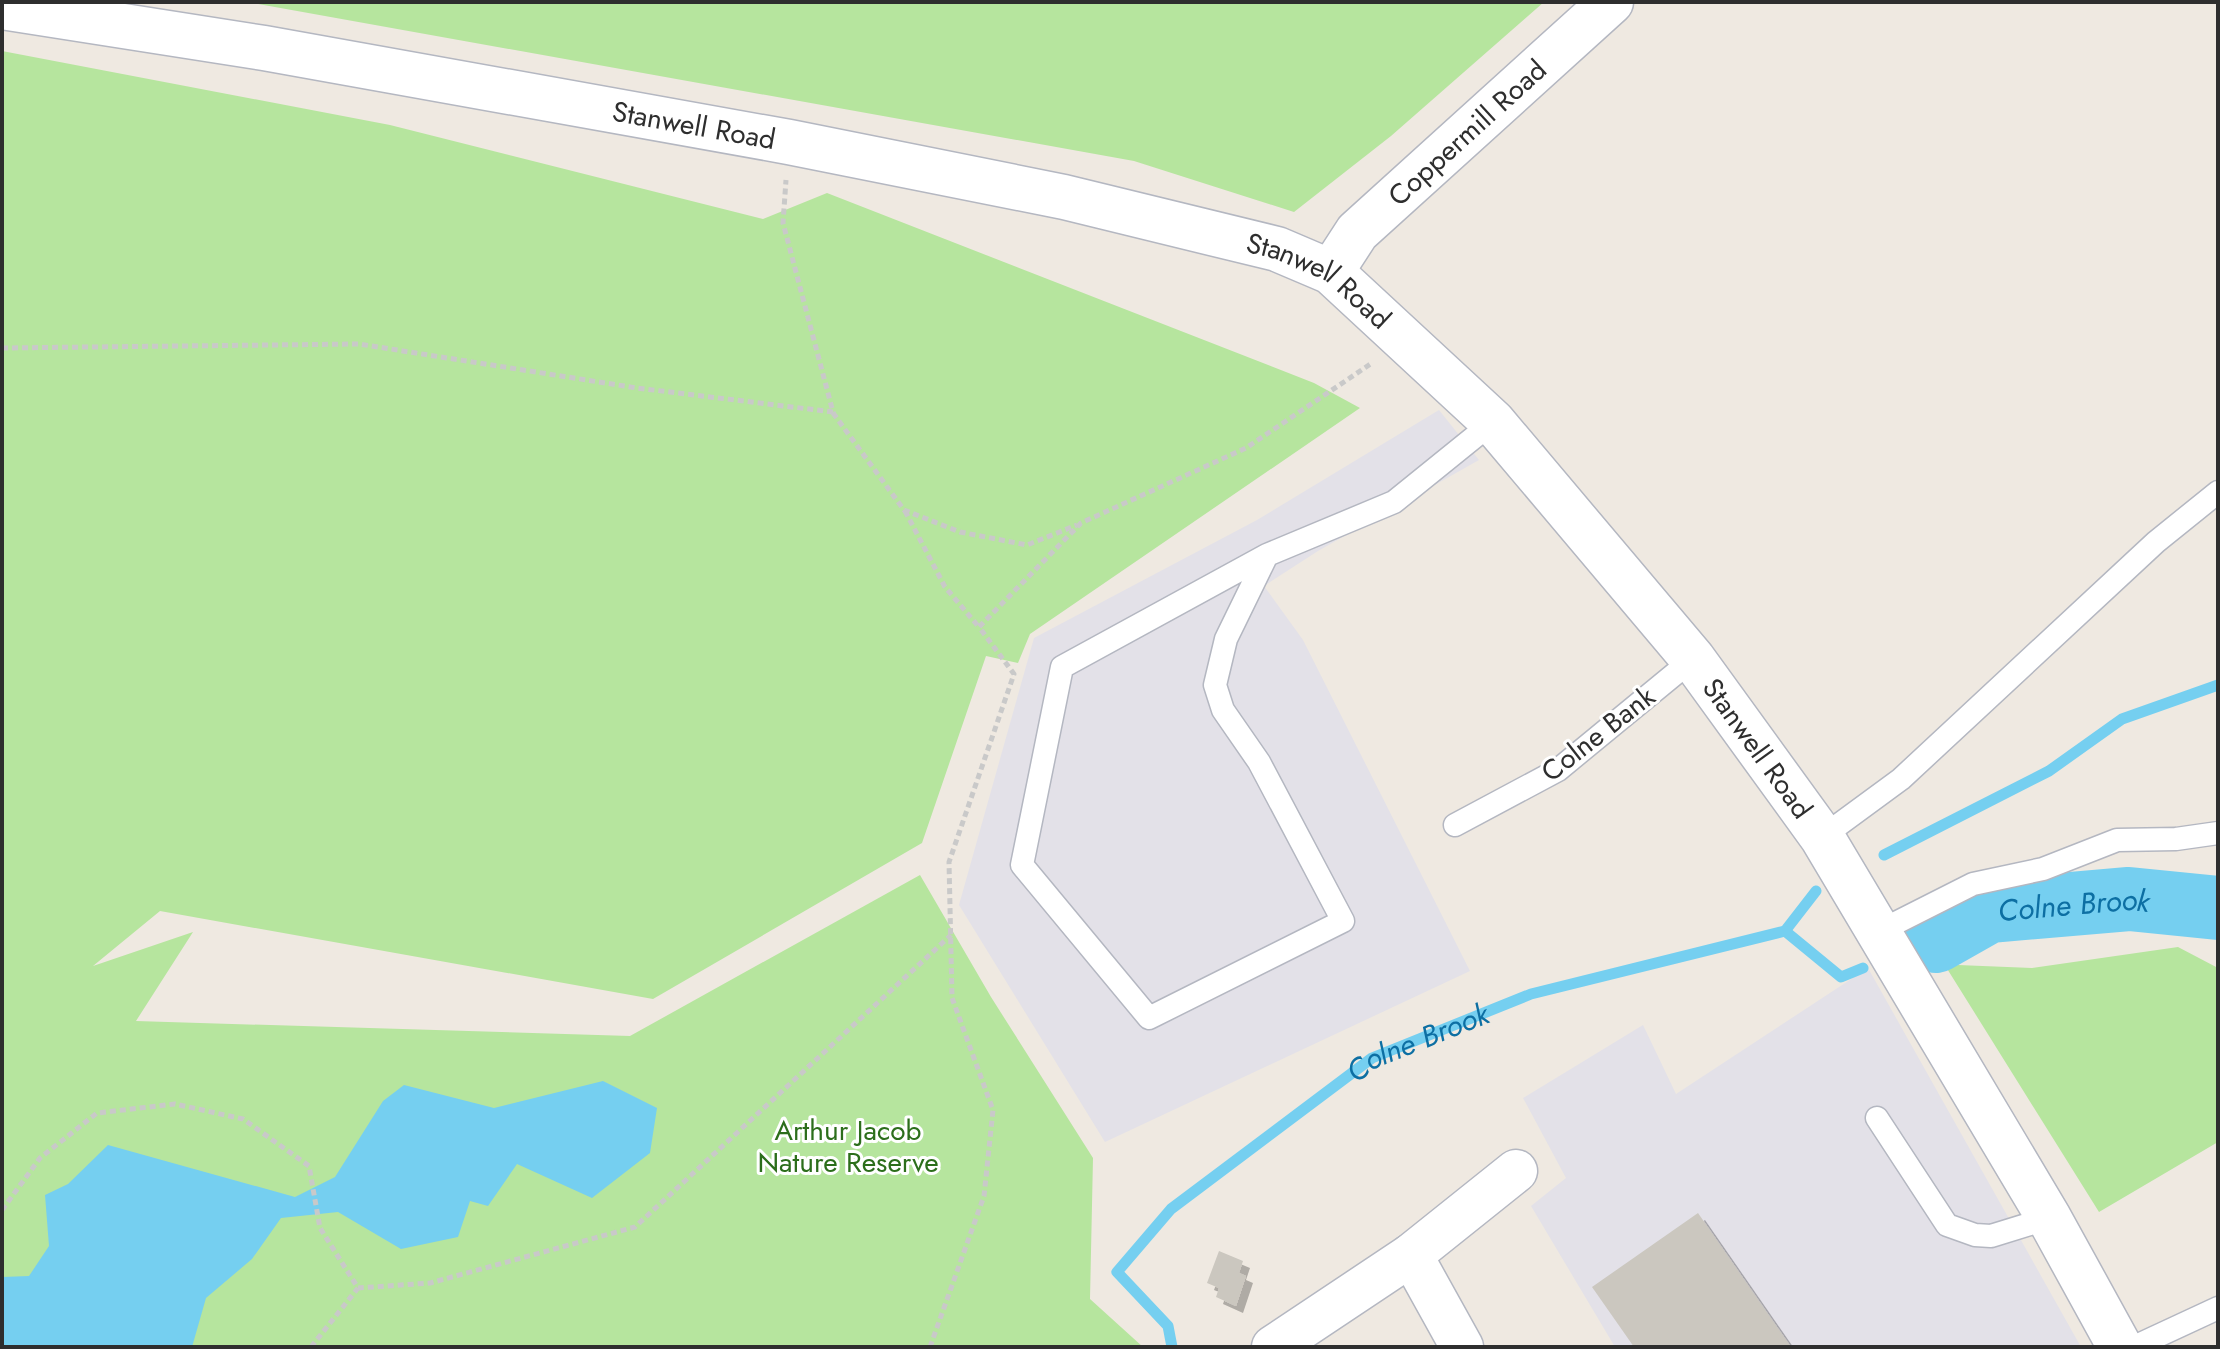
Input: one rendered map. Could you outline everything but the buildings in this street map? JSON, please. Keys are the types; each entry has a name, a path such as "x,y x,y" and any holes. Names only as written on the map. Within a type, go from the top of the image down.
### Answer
{"street":[{"name":"Coppermill Road","path":"1331,272 1357,232 1611,2"},
{"name":"Stanwell Road","path":"2,7 280,51 789,142 1079,200 1277,249 1331,272 1493,422 1693,659 1822,837 2049,1218 2120,1347"},
{"path":"1273,1347 1411,1255 1516,1171"},
{"path":"1411,1255 1462,1347"}],"lane":[{"path":"1267,555 1226,639 1215,685 1223,710 1259,762 1343,921 1149,1018 1022,865 1062,667 1267,555 1394,502 1493,422"},
{"path":"1822,837 1901,779 2156,542 2218,492"},
{"name":"Colne Bank","path":"1455,825 1558,770 1693,659"},
{"path":"1881,940 1973,884 2043,869 2117,840 2176,839 2218,833"},
{"path":"1877,1118 1947,1225 1975,1235 1991,1236 2049,1218"},
{"path":"2134,1347 2218,1308"}],"path":[{"path":"789,142 783,223 833,412 904,510 945,587 1014,674 949,862 952,998 993,1110 984,1196 930,1347"},
{"path":"904,510 960,532 1027,545 1246,448 1407,340"},
{"path":"2,348 359,344 637,388 833,412"},
{"path":"979,627 1081,523"},
{"path":"311,1347 358,1288 430,1283 635,1227 951,934"},
{"path":"2,1210 40,1158 97,1113 175,1104 243,1119 309,1166 320,1228 358,1288"}],"shaded area":[{"path":"1439,410 1479,460 1318,551 1264,586 1303,640 1470,971 1105,1142 959,905 1034,638 1257,520"},
{"path":"1868,968 2081,1347 1615,1347 1531,1206 1566,1178 1523,1098 1643,1025 1676,1094"}],"green space":[{"path":"247,2 1544,2 1391,136 1294,212 1134,161"},
{"name":"Arthur Jacob Nature Reserve","path":"2,51 390,125 763,219 827,193 1314,383 1360,408 1030,634 1018,663 986,656 922,843 653,999 160,911 93,966 193,932 136,1021 630,1036 920,875 991,997 1093,1158 1090,1299 1143,1347 2,1347"},
{"path":"2178,947 2218,968 2218,1142 2099,1212 1946,967 2032,968"}],"water":[{"path":"603,1081 657,1108 650,1153 592,1198 517,1164 488,1206 470,1201 458,1237 401,1249 338,1212 281,1218 252,1259 206,1298 192,1347 2,1347 2,1277 29,1276 49,1246 45,1195 68,1184 108,1145 295,1197 335,1177 383,1101 404,1085 494,1108"}],"waterway":[{"path":"1884,855 2049,771 2122,719 2218,685"},
{"path":"1785,931 1816,891"},
{"name":"Colne Brook","path":"1936,941 1989,911 2129,899 2218,908"},
{"name":"Colne Brook","path":"1172,1347 1168,1326 1117,1272 1171,1209 1372,1058 1531,994 1785,931 1841,977 1863,968"}]}
